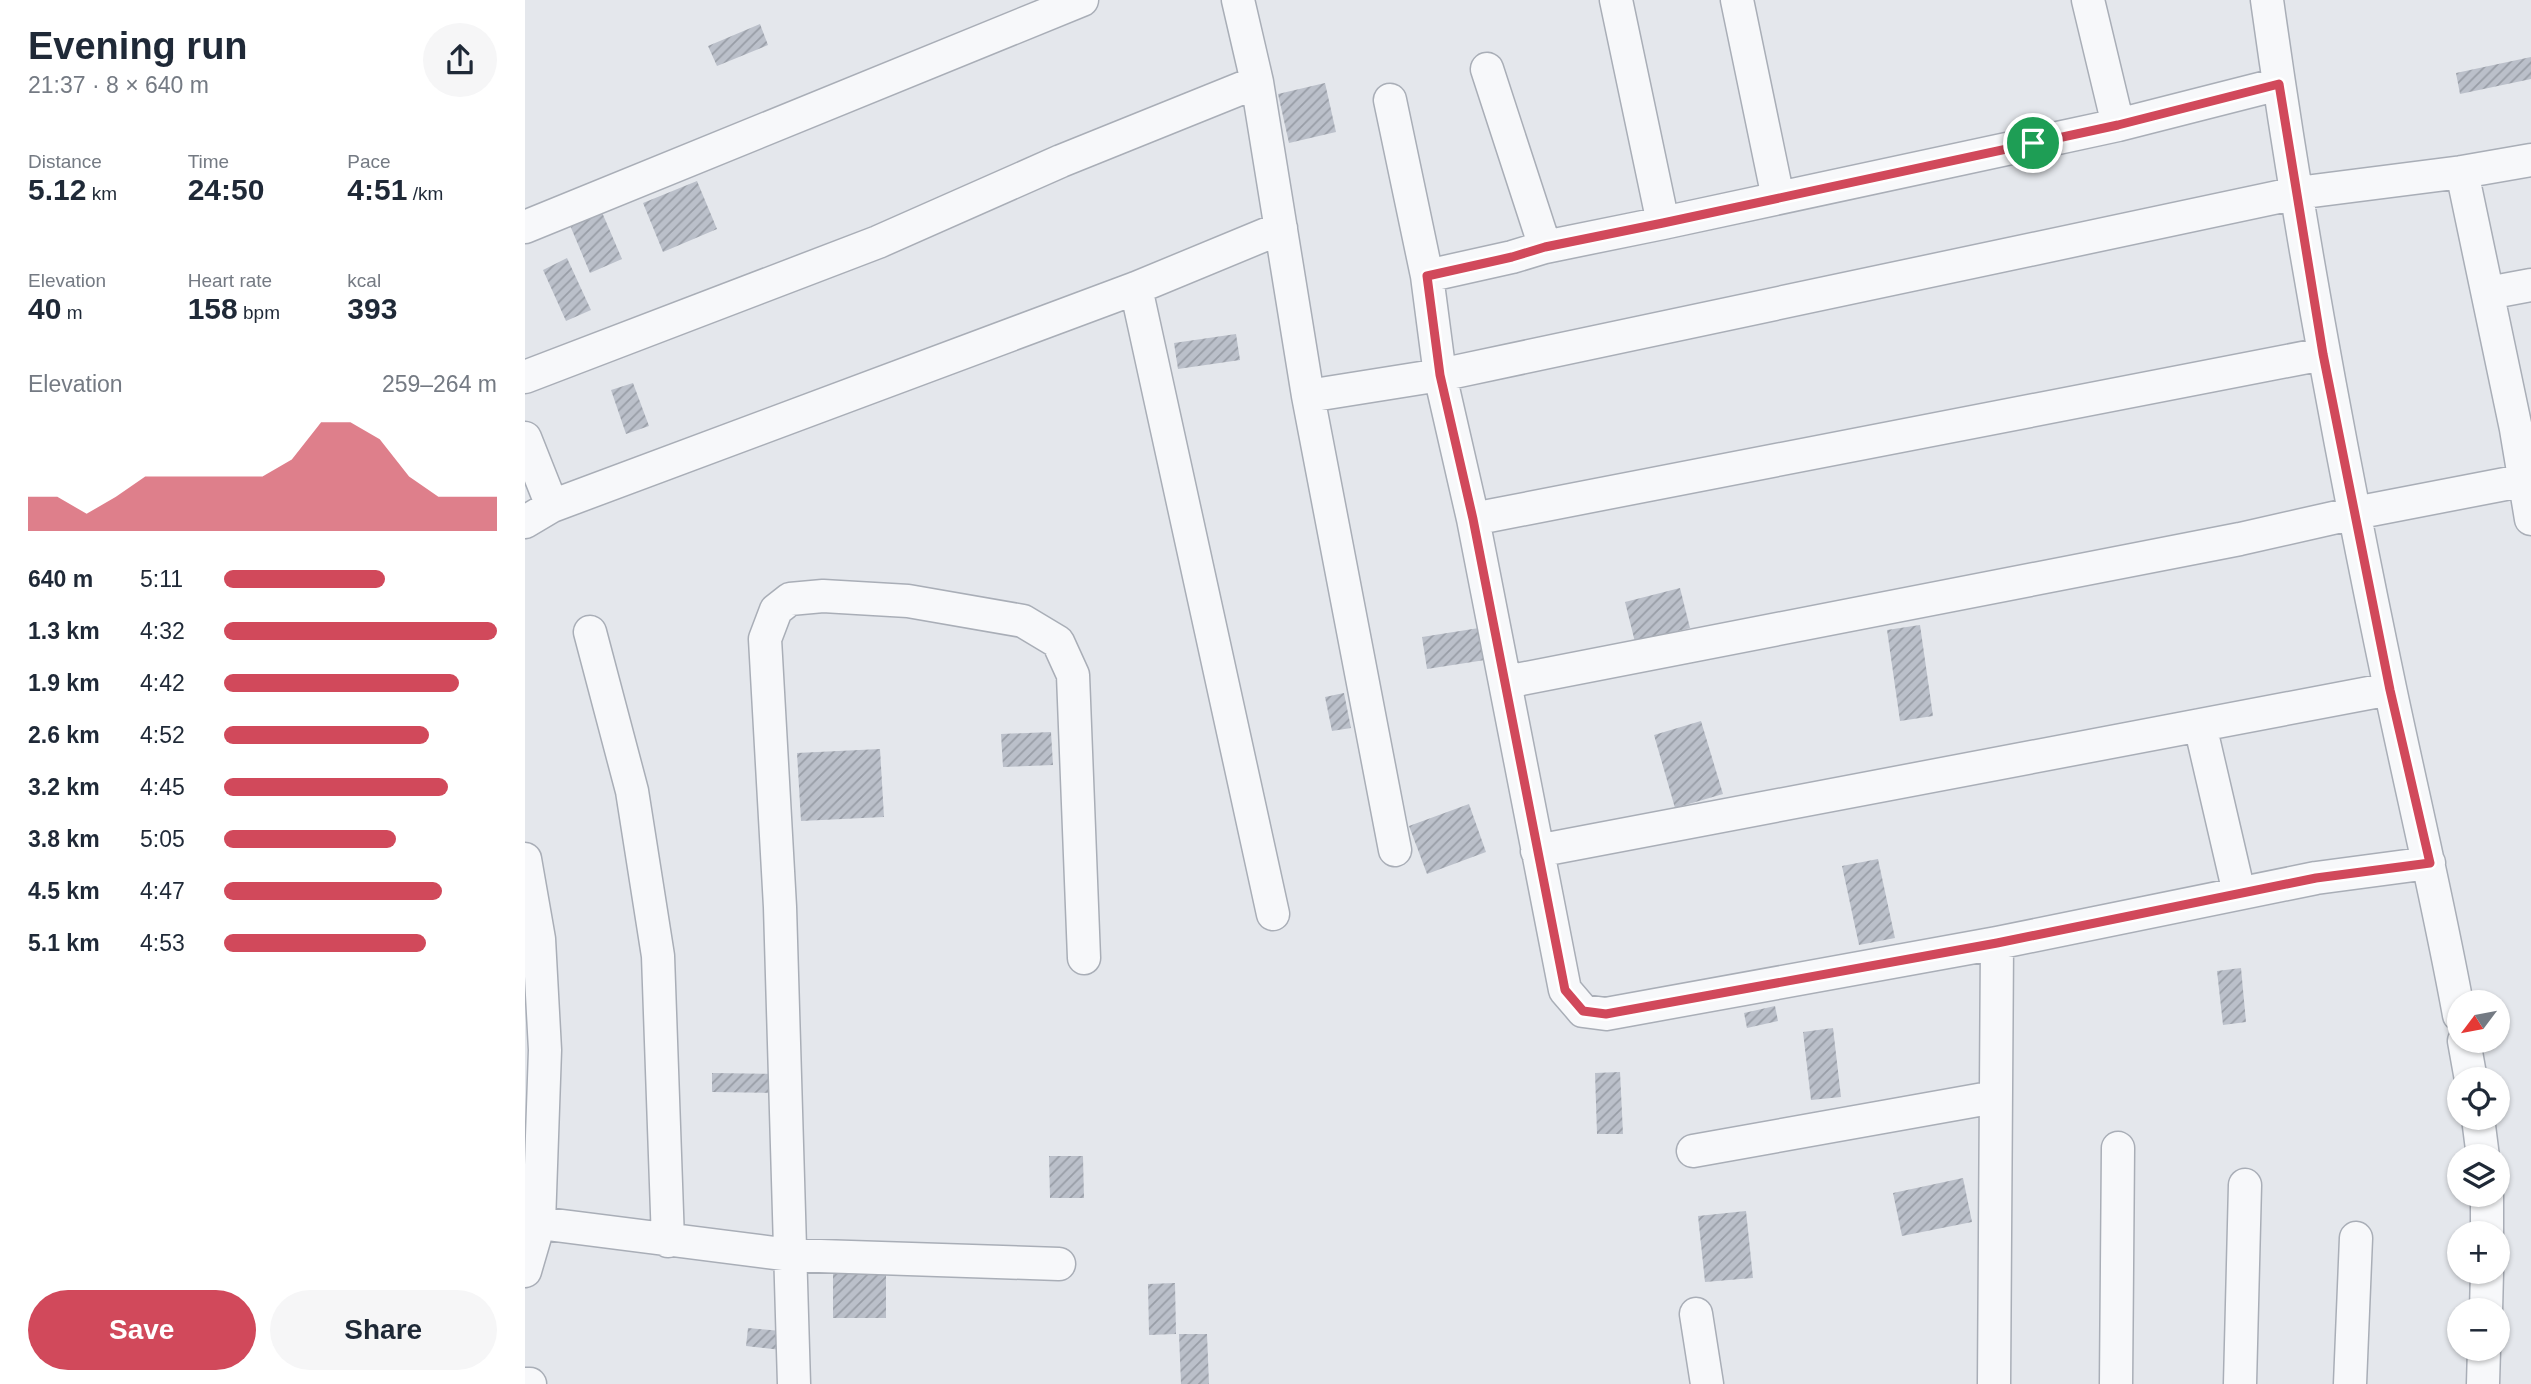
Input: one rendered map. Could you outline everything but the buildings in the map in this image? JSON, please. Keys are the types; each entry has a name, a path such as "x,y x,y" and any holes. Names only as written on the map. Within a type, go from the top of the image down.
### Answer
{"street":[{"path":"525,227 1082,0"},
{"path":"1238,0 1257,82 1308,396 1395,850"},
{"path":"1616,0 1663,223"},
{"path":"1737,0 1778,198"},
{"path":"2088,0 2118,125"},
{"path":"2267,0 2323,354 2390,690 2430,863 2454,990"},
{"path":"1487,69 1545,247"},
{"path":"525,377 877,242 1061,161 1257,82"},
{"path":"1427,276 1545,247 2118,125 2279,84"},
{"path":"1390,100 1427,276 1440,375 1473,519 1565,990 1583,1011 1606,1014 1997,943 2316,878 2430,863"},
{"path":"1308,396 1440,375 2297,193 2462,172 2531,160"},
{"path":"2462,172 2488,293 2524,428 2531,519"},
{"path":"525,522 552,506 1136,288 1281,228"},
{"path":"2488,293 2531,285"},
{"path":"1136,288 1273,914"},
{"path":"1473,519 2323,354"},
{"path":"525,438 552,506"},
{"path":"1506,682 2240,539 2355,513 2526,480"},
{"path":"794,1384 780,907 765,639 776,610 790,599 823,596 908,601 1023,621 1058,642 1073,675 1084,958"},
{"path":"590,632 632,791 658,956 668,1241"},
{"path":"1537,851 2390,690"},
{"path":"2200,725 2239,894"},
{"path":"525,859 539,939 535,1050 539,1223 525,1270"},
{"path":"1994,1384 1997,943"},
{"path":"1693,1151 1995,1097"},
{"path":"2116,1384 2118,1147"},
{"path":"2240,1384 2245,1185"},
{"path":"539,1223 790,1255 1059,1264"},
{"path":"2350,1384 2356,1238"},
{"path":"1696,1314 1707,1384"},
{"path":"2483,1384 2484,1361"}],"route":[{"path":"2279,84 2323,354 2390,690 2430,863 2316,878 1997,943 1606,1014 1583,1011 1565,990 1473,519 1440,375 1427,276 1545,247 2033,143 2118,125 2279,84"}]}
